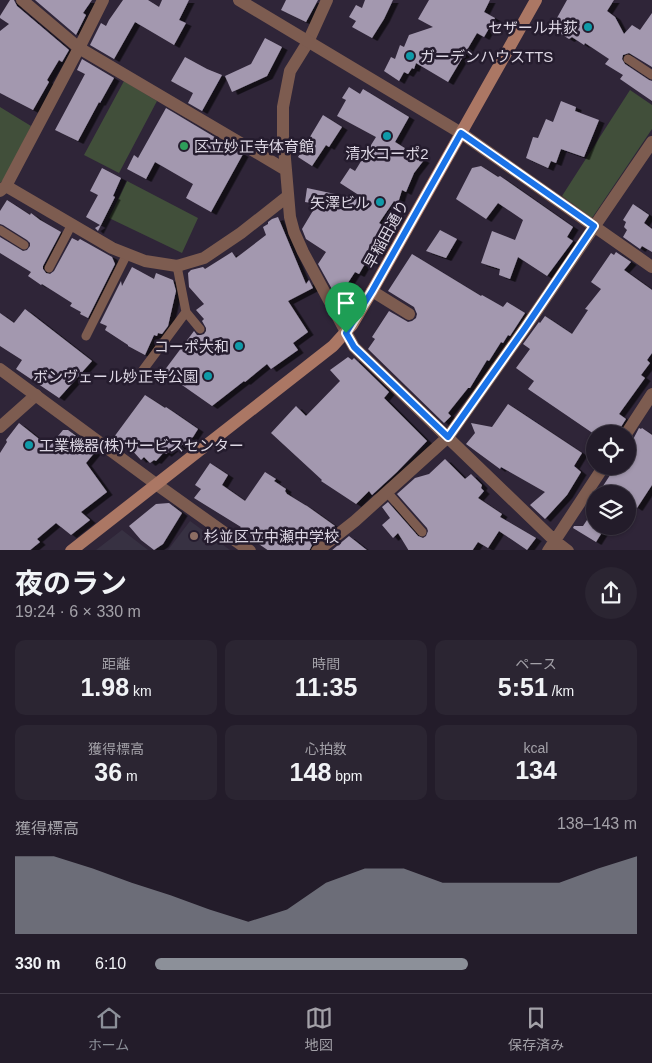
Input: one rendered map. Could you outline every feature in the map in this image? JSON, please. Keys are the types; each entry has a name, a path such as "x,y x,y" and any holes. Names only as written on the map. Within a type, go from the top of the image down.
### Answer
{"main road":[{"name":"早稲田通り","path":"71,550 333,346 346,333 372,291 536,0"}],"street":[{"path":"22,0 79,48 286,170"},
{"path":"104,0 3,188 72,224 112,248 145,261 177,266 204,258 241,233 288,196"},
{"path":"238,0 461,133 652,267"},
{"path":"328,0 308,42 290,71 283,107 283,136 288,196 294,232 354,347 448,437 551,546 568,550"},
{"path":"318,550 354,521 448,437 652,142"},
{"path":"372,291 409,314"},
{"path":"0,369 156,484 250,550"},
{"path":"635,425 647,413 652,394"},
{"path":"0,427 36,395"},
{"path":"551,546 598,475"}],"lane":[{"path":"628,58 652,76"},
{"path":"49,268 72,224"},
{"path":"0,230 24,244"},
{"path":"86,336 127,254"},
{"path":"177,266 186,312 200,329"},
{"path":"140,374 186,312"},
{"path":"387,492 422,532"}],"shaded area":[{"name":"杉並区立中瀬中学校","path":"190,521 230,550 168,550"},
{"path":"122,530 148,550 96,550"}],"green space":[{"path":"124,81 157,101 119,173 84,155"},
{"path":"630,90 652,105 652,129 592,218 562,196"},
{"path":"0,107 31,126 6,177 0,183"},
{"path":"127,181 198,218 182,253 109,218"}],"building":[{"path":"10,0 14,0 17,6 69,50 62,62 59,60 47,80 49,82 33,110 0,93 0,31 9,24 0,16"},
{"path":"35,0 92,0 83,13 86,15 76,35"},
{"path":"123,0 148,0 159,7 162,0 189,0 179,20 186,23 174,45 135,22 114,59 90,45 101,23 106,26"},
{"path":"286,0 318,0 306,22 281,10"},
{"path":"365,0 393,0 372,38 352,27 356,21 349,17 356,5 362,8"},
{"path":"429,0 490,0 484,12 495,18 484,37 477,33 448,82 416,63 414,69 412,68 408,74 404,72 399,81 384,71 391,57 395,59 400,45 404,47 409,35 433,27 418,19"},
{"path":"567,0 614,0 607,11 615,17 624,34 632,25 640,30 652,13 652,67 629,53 623,55 622,59 625,64 652,81 652,101 620,79 623,75 605,64 609,59 585,43 584,45 572,37 569,39 561,34 562,30 553,25"},
{"path":"265,38 282,47 267,76 232,92 225,76 251,64"},
{"path":"185,57 222,75 202,111 188,103 193,93 171,81"},
{"path":"82,59 114,78 78,141 55,130 85,74 77,70"},
{"path":"349,87 360,94 363,89 409,117 395,142 424,160 414,173 406,192 402,190 398,203 394,201 379,223 385,227 367,256 369,257 359,274 355,272 340,295 333,291 318,264 326,252 306,239 302,229 317,204 305,202 307,188 368,201 340,183 350,168 355,171 376,137 337,116 346,100 342,98"},
{"path":"561,101 576,107 575,111 599,120 584,157 561,149 556,163 551,161 548,168 526,158 533,137 538,138 546,119 553,122"},
{"path":"166,108 243,154 211,212 186,198 193,184 155,162 146,179 127,169 134,155 138,158"},
{"path":"323,115 342,127 329,147 326,145 312,166 298,157"},
{"path":"481,166 498,177 500,176 573,227 567,237 573,241 547,276 518,257 510,279 499,275 500,269 481,263 492,231 515,240 523,220 498,203 486,219 456,199 472,168"},
{"path":"102,168 121,178 113,196 115,197 98,231 95,228 100,225 86,217 98,195 90,191"},
{"path":"7,200 61,232 43,266 46,273 50,274 54,271 72,238 78,241 80,239 112,257 115,264 88,318 70,306 72,303 28,276 31,272 0,253 0,237 23,251 27,250 30,246 27,240 0,224 0,211"},
{"path":"633,204 649,215 644,223 652,229 652,252 642,246 640,249 623,237 627,230 624,227 626,222 623,220"},
{"path":"278,217 306,284 309,280 313,288 288,301 308,332 293,343 298,350 271,369 267,364 212,406 164,371 194,331 197,335 201,335 206,331 202,321 204,319 196,310 204,304 189,287 188,273 191,270 203,267 205,269 232,252 236,258 266,235 263,227 272,219"},
{"path":"440,230 457,239 446,258 426,251"},
{"path":"616,252 631,262 624,270 652,290 652,353 647,360 650,363 641,375 645,378 619,414 626,419 622,425 586,425 586,429 528,389 534,381 516,368 530,349 523,344 545,316 572,334 588,310 585,309 601,289 591,282 611,253 614,255"},
{"path":"412,254 481,296 503,307 507,302 525,313 510,336 508,335 503,343 501,342 489,361 487,360 470,388 468,388 448,413 451,416 444,423 368,349 375,339 372,337 389,311 408,322 416,318 417,314 414,307 388,291"},
{"path":"132,267 154,279 156,273 173,280 176,291 168,326 162,334 154,335 145,355 105,330 107,326 100,323 121,281 122,286"},
{"path":"25,309 92,361 59,398 16,369 22,360 0,346 0,313 14,323"},
{"path":"348,357 352,360 354,358 389,392 384,398 427,441 372,495 369,491 356,504 321,481 271,433 296,406 306,416 340,381 330,370"},
{"path":"145,395 198,429 193,437 179,447 177,445 166,454 164,452 156,461 154,460 150,463 144,457 141,460 130,448 114,437"},
{"path":"508,404 582,453 574,466 581,472 567,495 545,519 530,505 545,492 501,467 500,469 466,444 475,433 471,423 492,427"},
{"path":"19,423 49,447 63,430 68,430 95,450 86,463 107,492 81,512 90,520 71,535 56,523 37,539 40,542 30,550 0,550 0,453 7,442 6,440"},
{"path":"639,428 642,428 652,435 652,485 637,508 636,485 604,485 610,475 636,475 636,434"},
{"path":"445,459 465,479 471,474 482,485 481,488 484,491 478,498 502,514 500,517 536,538 527,550 499,531 488,548 478,542 473,550 408,550 398,533 393,538 382,525 390,518 382,507 388,502 418,536 423,538 426,536 427,528 397,494 415,478 429,474"},
{"path":"210,463 228,475 222,485 245,501 265,472 286,489 287,494 335,526 312,545 310,550 268,550 253,540 241,527 194,498 201,489 195,485"},
{"path":"169,503 182,513 163,544 154,550 141,540 129,526 156,504"},
{"path":"586,522 586,535 600,535 596,542 573,528 574,526 583,526"},
{"path":"349,536 367,550 332,550"}],"place":[{"name":"セザール井荻","path":"588,27"},
{"name":"ガーデンハウスTTS","path":"410,56"},
{"name":"清水コーポ2","path":"387,136"},
{"name":"区立妙正寺体育館","path":"184,146"},
{"name":"矢澤ビル","path":"380,202"},
{"name":"コーポ大和","path":"239,346"},
{"name":"ボンヴェール妙正寺公園","path":"208,376"},
{"name":"工業機器(株)サービスセンター","path":"29,445"},
{"name":"杉並区立中瀬中学校","path":"194,536"}],"route":[{"path":"461,133 594,226 448,437 354,347 346,333 372,291 461,133"}]}
